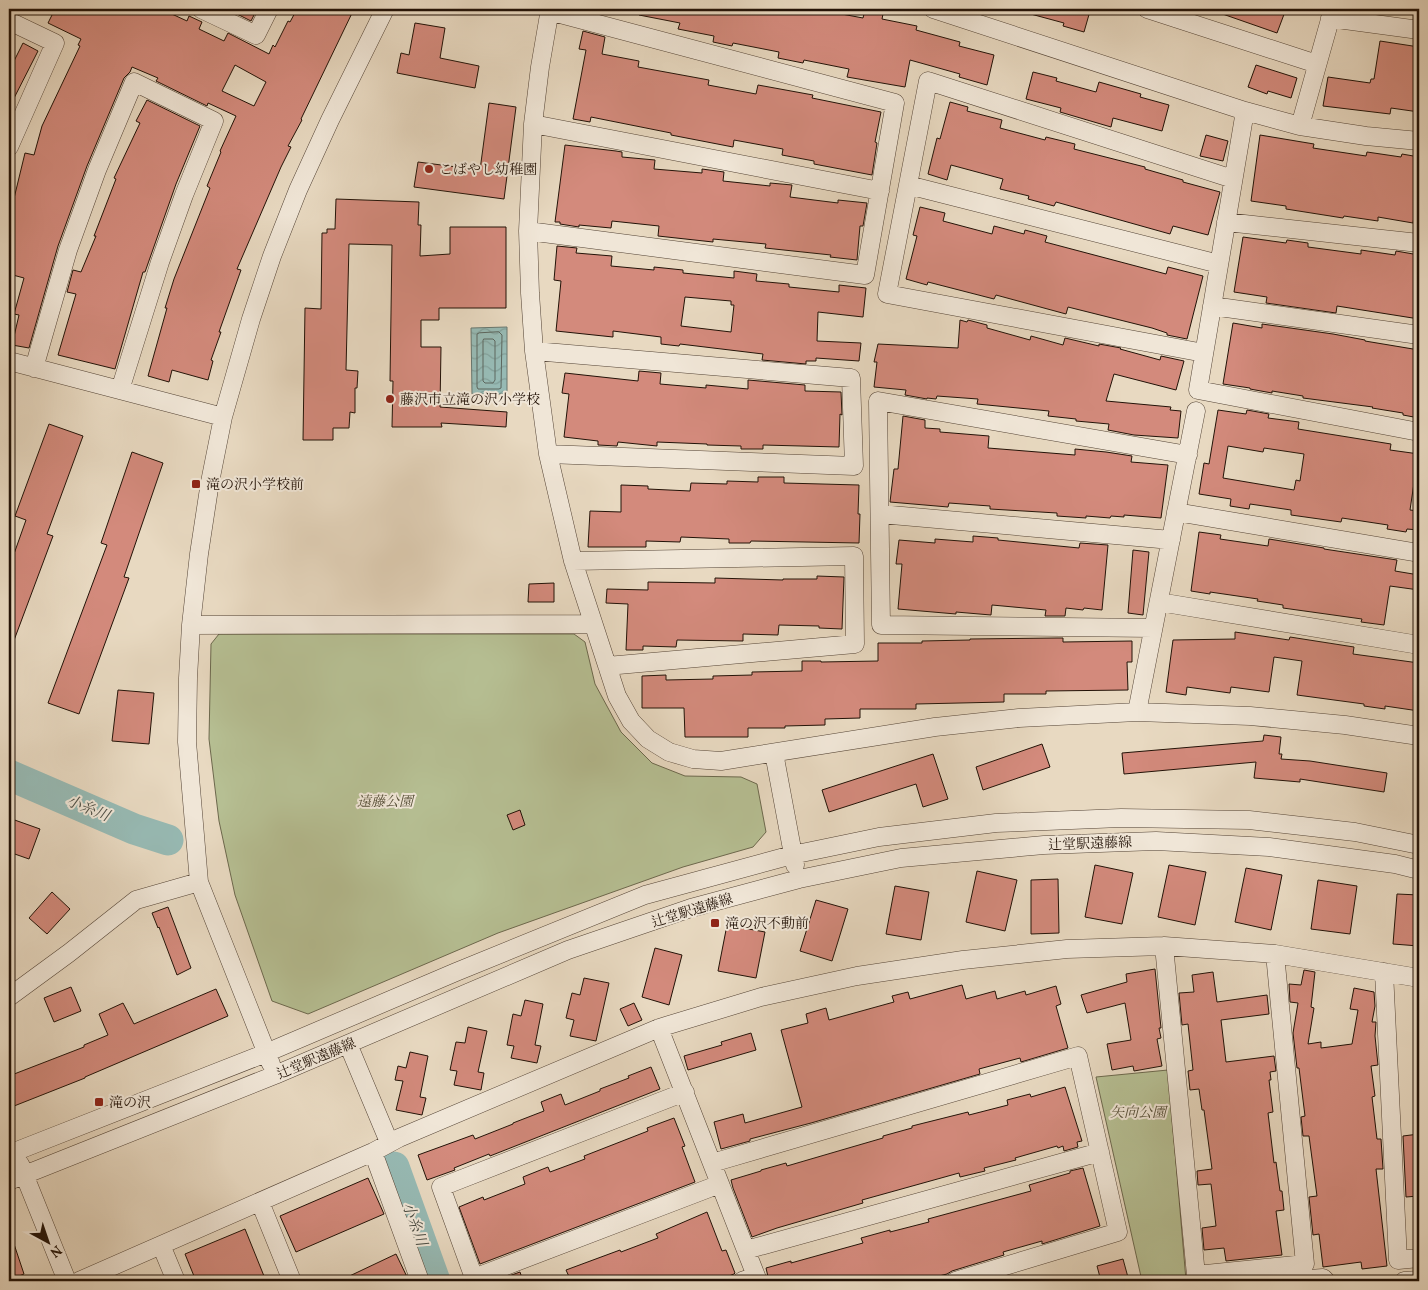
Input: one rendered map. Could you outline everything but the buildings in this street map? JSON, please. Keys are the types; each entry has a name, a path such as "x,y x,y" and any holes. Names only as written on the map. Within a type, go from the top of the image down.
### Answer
{"street":[{"path":"201,9 256,35 269,9"},
{"path":"275,1076 199,882 187,742 191,625 210,482 223,417 251,319 272,256 298,190 385,9"},
{"path":"933,9 1245,111 1300,126 1366,136 1419,141"},
{"path":"1146,9 1318,64"},
{"path":"528,231 865,275 895,103 550,10 533,124 528,231 534,351 548,454 573,561 617,696 631,721 648,739 669,752 693,759 721,761 935,727 1018,718 1137,712 1250,716 1419,736"},
{"path":"1300,126 1331,14 1419,30"},
{"path":"9,21 55,43 9,148"},
{"path":"1204,352 887,294 928,81 1233,179"},
{"path":"34,368 68,250 97,170 134,82 214,121 184,195 160,262 120,390"},
{"path":"1245,111 1198,390 1419,432"},
{"path":"533,124 880,192"},
{"path":"908,185 1219,264"},
{"path":"1226,222 1419,243"},
{"path":"1212,306 1419,335"},
{"path":"534,351 851,378 854,466 548,454"},
{"path":"9,361 223,417"},
{"path":"1154,628 881,625 878,401 1188,455"},
{"path":"1137,712 1196,410"},
{"path":"1176,512 1419,552"},
{"path":"880,514 1171,540"},
{"path":"573,561 854,556 855,644 608,666"},
{"path":"1159,602 1419,645"},
{"path":"191,625 593,624"},
{"path":"774,752 792,855 799,879"},
{"name":"辻堂駅遠藤線","path":"12,1153 266,1053 456,972 645,895 792,855 879,837 987,824 1120,818 1249,820 1355,832 1419,845"},
{"name":"辻堂駅遠藤線","path":"17,1178 275,1076 568,950 691,908 799,879 901,858 1044,844 1156,841 1269,847 1395,864 1419,870"},
{"path":"9,997 136,900 199,882"},
{"path":"1164,946 1196,1274 1304,1264 1275,954"},
{"path":"79,1281 373,1152 389,1142 660,1028 761,997 857,976 963,960 1068,949 1164,946 1275,954 1419,978"},
{"path":"1384,972 1398,1260 1419,1258"},
{"path":"660,1028 746,1250 752,1279"},
{"path":"348,1044 389,1142"},
{"path":"712,1163 1078,1056 1118,1232 955,1281"},
{"path":"685,1092 441,1187 474,1278 720,1184"},
{"path":"373,1152 420,1281"},
{"path":"746,1250 1100,1152"},
{"path":"12,1153 17,1178 67,1281"},
{"path":"260,1202 292,1281"},
{"path":"161,1245 176,1281"},
{"path":"1282,1281 1323,1278 1326,1281"},
{"path":"1404,1281 1419,1280"}],"green space":[{"name":"遠藤公園","path":"219,634 574,634 585,642 595,684 621,732 652,763 685,776 741,777 757,784 766,832 753,847 683,867 498,933 308,1014 272,1001 235,895 219,821 209,739 211,644"},
{"name":"矢向公園","path":"1168,1070 1186,1280 1142,1281 1096,1077"}],"water":[{"path":"507,327 507,394 472,394 471,328"}],"waterway":[{"name":"小糸川","path":"9,775 134,829 168,840"},
{"name":"小糸川","path":"394,1167 435,1281"}],"place":[{"name":"こばやし幼稚園","path":"429,169"},
{"name":"藤沢市立滝の沢小学校","path":"390,399"},
{"name":"滝の沢小学校前","path":"196,484"},
{"name":"滝の沢不動前","path":"715,923"},
{"name":"滝の沢","path":"99,1102"}]}
